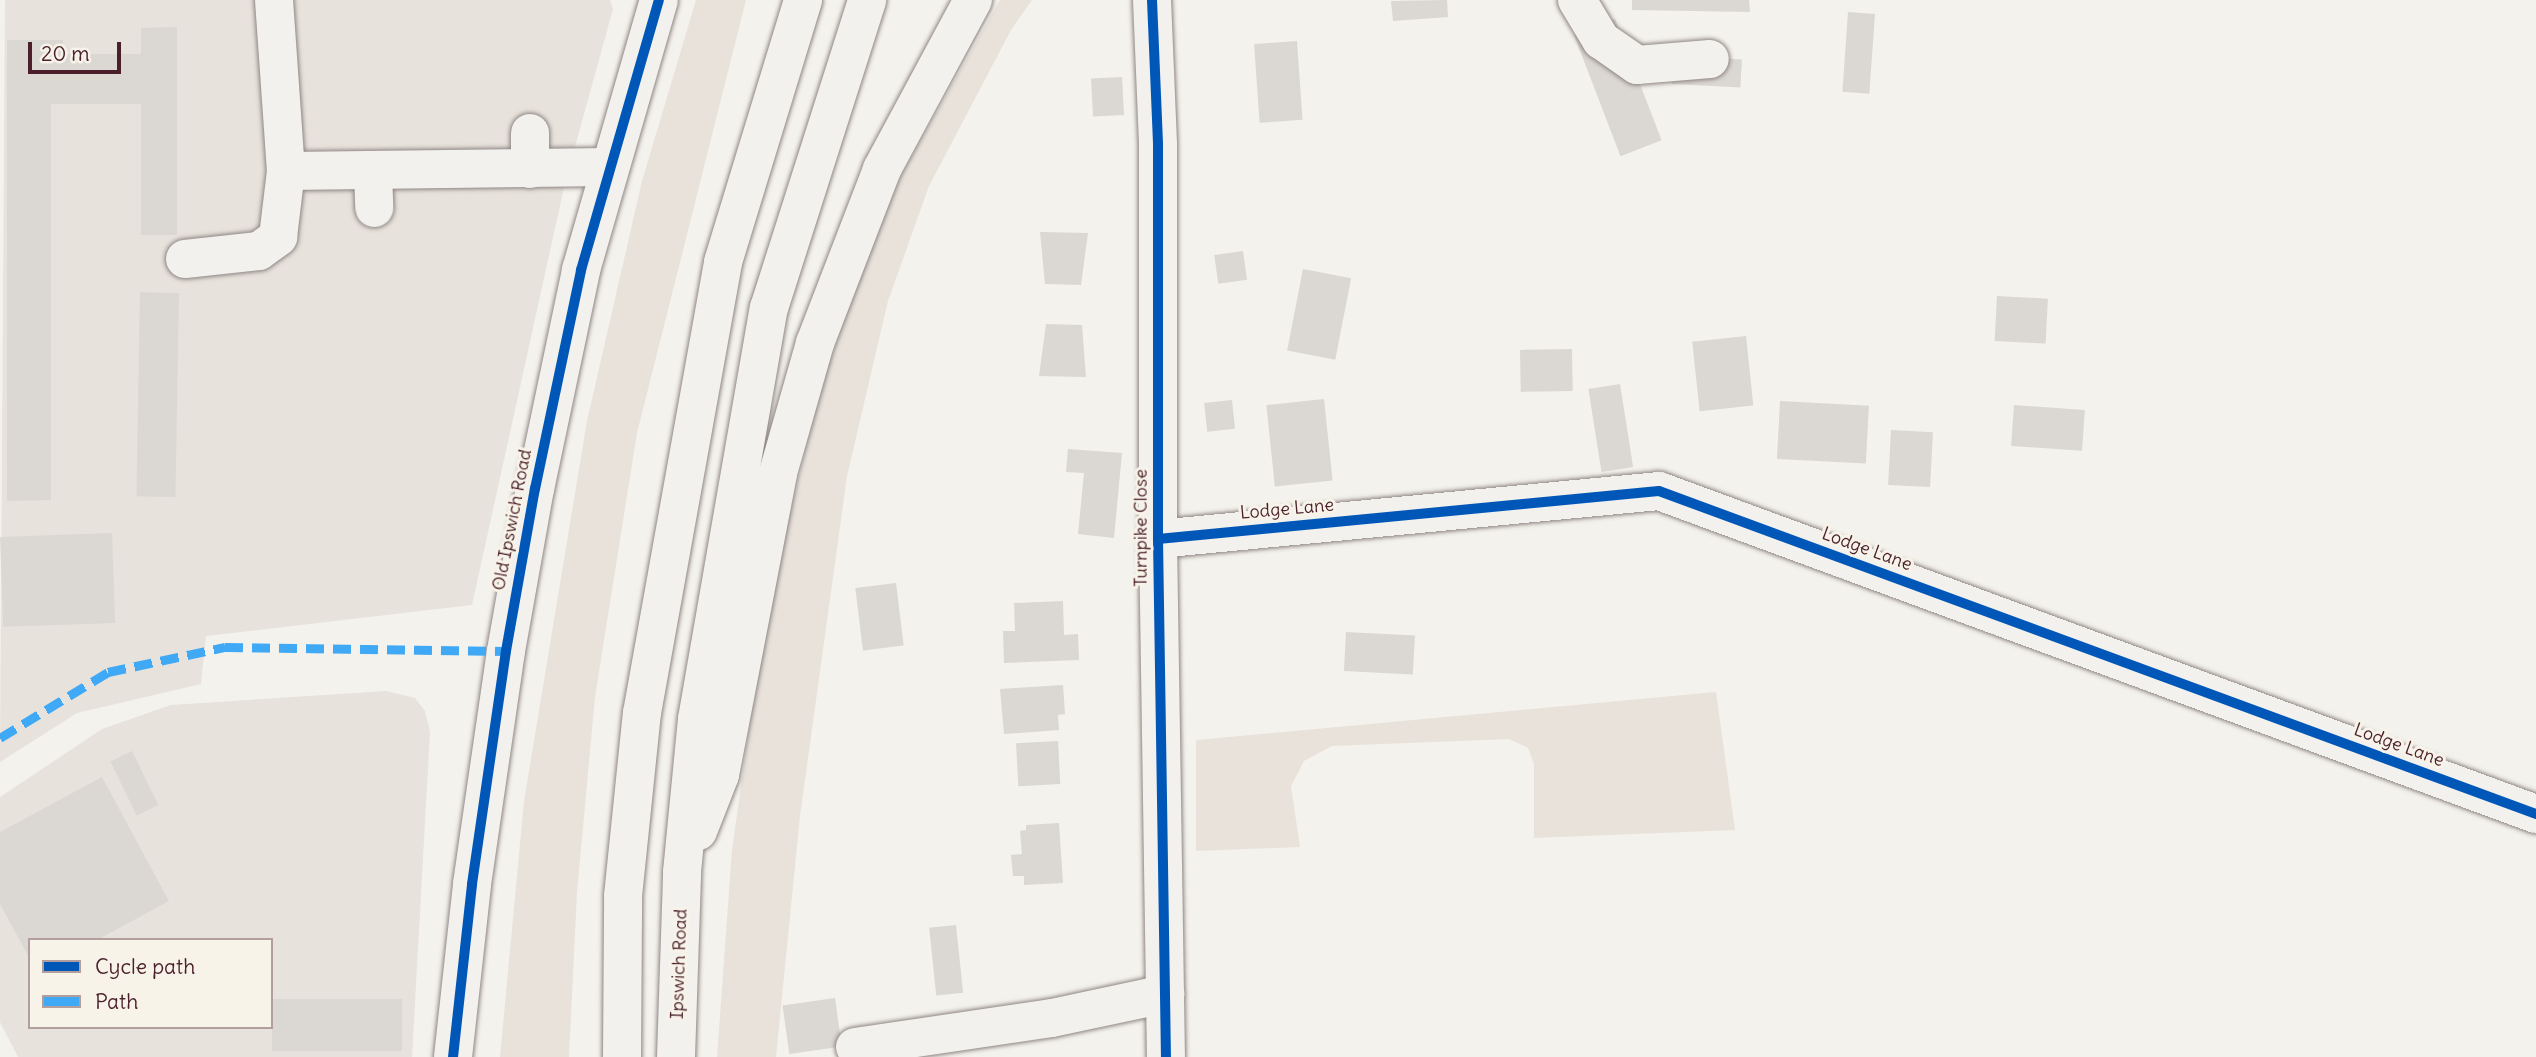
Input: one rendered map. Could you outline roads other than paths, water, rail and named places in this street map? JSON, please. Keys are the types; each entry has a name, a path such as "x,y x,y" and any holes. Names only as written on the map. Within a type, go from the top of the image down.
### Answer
{"main road":[{"path":"185,259 259,251 278,237 286,171 274,0"},
{"name":"Old Ipswich Road","path":"453,1057 472,884 506,650 581,270 659,0"},
{"path":"622,1057 623,896 642,713 723,262 803,0"},
{"name":"Ipswich Road","path":"676,1057 682,872 696,719 769,308 867,0"},
{"path":"682,872 720,775 778,473 815,343 881,169 973,0"},
{"name":"Turnpike Close","path":"1152,0 1158,145 1158,539 1166,1057"},
{"path":"1577,0 1601,40 1637,65 1710,59"},
{"path":"286,171 373,190 530,150 609,167"},
{"name":"Lodge Lane","path":"1158,539 1658,491 2536,814"},
{"path":"855,1047 1052,1018 1165,994"}]}
